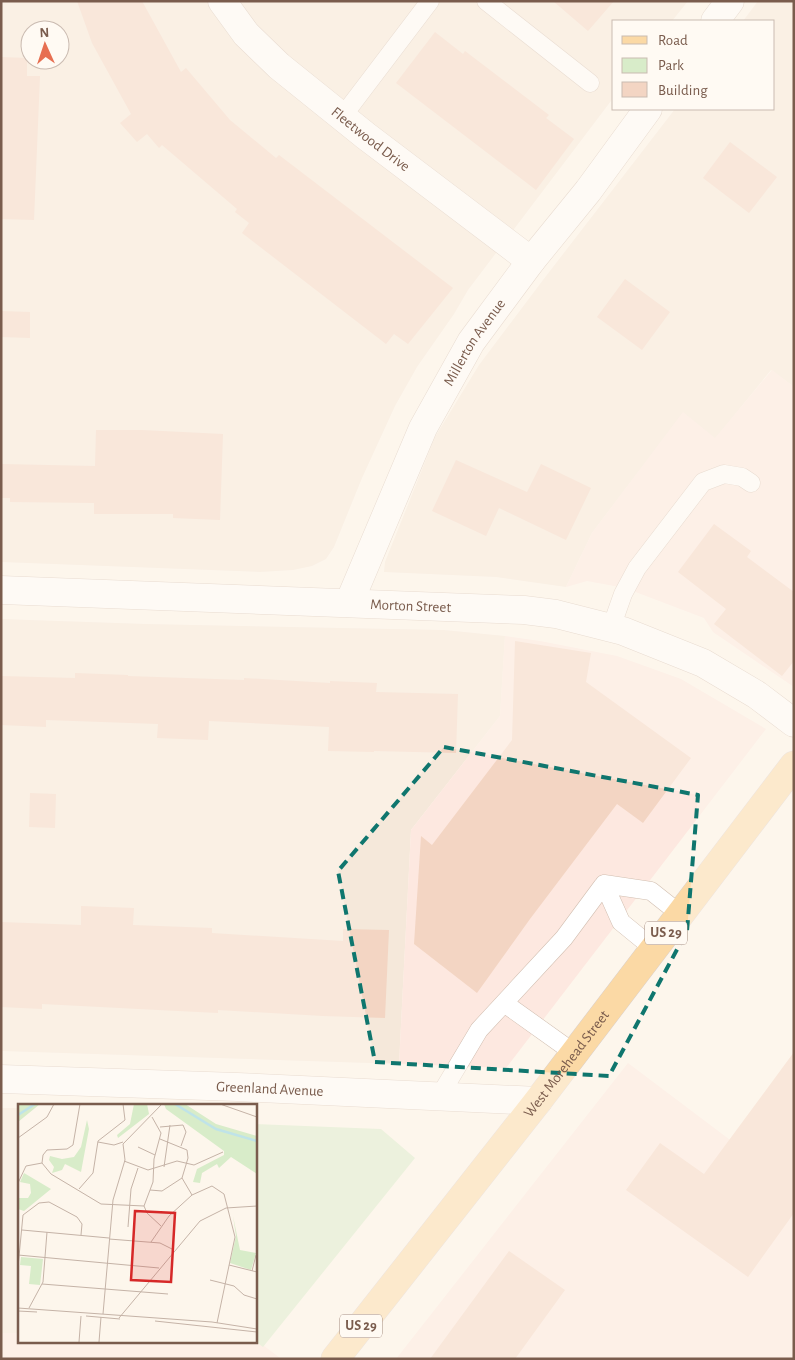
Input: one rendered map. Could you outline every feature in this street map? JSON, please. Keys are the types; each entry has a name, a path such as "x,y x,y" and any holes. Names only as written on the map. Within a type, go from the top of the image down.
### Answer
{"main road":[{"name":"West Morehead Street","path":"335,1359 538,1101 794,765"}],"street":[{"name":"Fleetwood Drive","path":"222,1 246,34 279,66 342,117 531,261"},
{"path":"716,20 730,1"},
{"name":"Millerton Avenue","path":"348,603 423,428 471,342 531,261 588,191 647,110"},
{"name":"Morton Street","path":"1,590 524,610 556,614 622,631 704,663 757,695 794,724"},
{"name":"Greenland Avenue","path":"1,1079 237,1087 538,1101"}],"lane":[{"path":"342,117 430,1"},
{"path":"486,1 590,82"},
{"path":"611,628 623,594 637,568 704,482 724,474 742,477 751,483"},
{"path":"604,884 651,891 680,914"},
{"path":"604,884 621,922 654,949"},
{"path":"439,1096 479,1030 564,938 604,884"},
{"path":"504,1003 574,1053"}],"highlighted area":[{"path":"444,747 698,795 687,931 609,1076 375,1062 338,871"}],"shaded area":[{"path":"1,1 688,1 673,20 612,20 612,100 468,290 454,314 417,367 395,406 362,478 334,547 326,559 312,566 293,570 260,572 1,562"},
{"path":"758,1 794,1 794,387 771,370 715,439 683,413 592,533 566,587 496,577 384,572 385,562 435,437 479,365 674,110 775,110 775,20 744,20"},
{"path":"772,370 794,387 794,687 713,632 704,618 625,588 587,581 566,587 592,533 683,412 715,438"},
{"path":"1,619 444,630 505,636 500,716 411,830 399,1064 1,1051"},
{"path":"505,636 617,656 681,679 766,729 506,1068 399,1064 411,830 500,716"},
{"path":"628,1063 794,1188 794,1359 396,1359"},
{"path":"1,1108 18,1108 18,1333 1,1333"},
{"path":"1,1333 18,1333 18,1342 256,1342 256,1340 280,1358 280,1359 1,1359"}],"green space":[{"path":"256,1124 381,1129 415,1158 263,1347 256,1342"}],"building":[{"path":"77,1 142,1 181,72 186,68 230,120 276,158 279,155 453,288 408,344 394,334 386,344 242,233 249,223 235,212 237,209 162,145 159,148 147,134 137,142 120,123 131,114 92,43"},
{"path":"553,1 614,1 588,31"},
{"path":"435,32 463,54 465,51 549,115 546,118 574,139 536,190 396,83"},
{"path":"1,57 20,58 20,70 27,70 27,76 40,76 34,220 1,219"},
{"path":"730,142 777,177 749,213 703,178"},
{"path":"625,279 670,312 642,350 597,317"},
{"path":"1,311 30,312 30,338 1,337"},
{"path":"96,430 223,434 220,520 173,518 173,514 94,514 94,503 10,502 10,498 1,498 1,464 95,466"},
{"path":"456,460 527,492 541,464 591,488 566,540 499,508 486,536 432,511"},
{"path":"714,524 751,551 747,557 794,592 794,661 782,676 714,624 726,609 678,572"},
{"path":"515,641 591,653 586,682 691,758 643,823 617,804 477,993 414,944 421,836 432,845 512,740"},
{"path":"75,673 244,680 244,678 330,683 330,681 377,683 376,692 458,694 456,753 328,751 329,727 209,721 208,740 157,738 158,724 46,720 46,727 1,725 1,676 75,678"},
{"path":"30,793 56,794 55,828 29,827"},
{"path":"81,906 134,908 133,925 212,928 212,933 343,941 343,929 389,930 385,1018 218,1010 218,1013 42,1004 42,1009 1,1007 1,922 81,925"},
{"path":"794,1052 794,1213 748,1277 626,1190 660,1143 704,1174"},
{"path":"509,1251 565,1290 515,1359 430,1359"}]}
